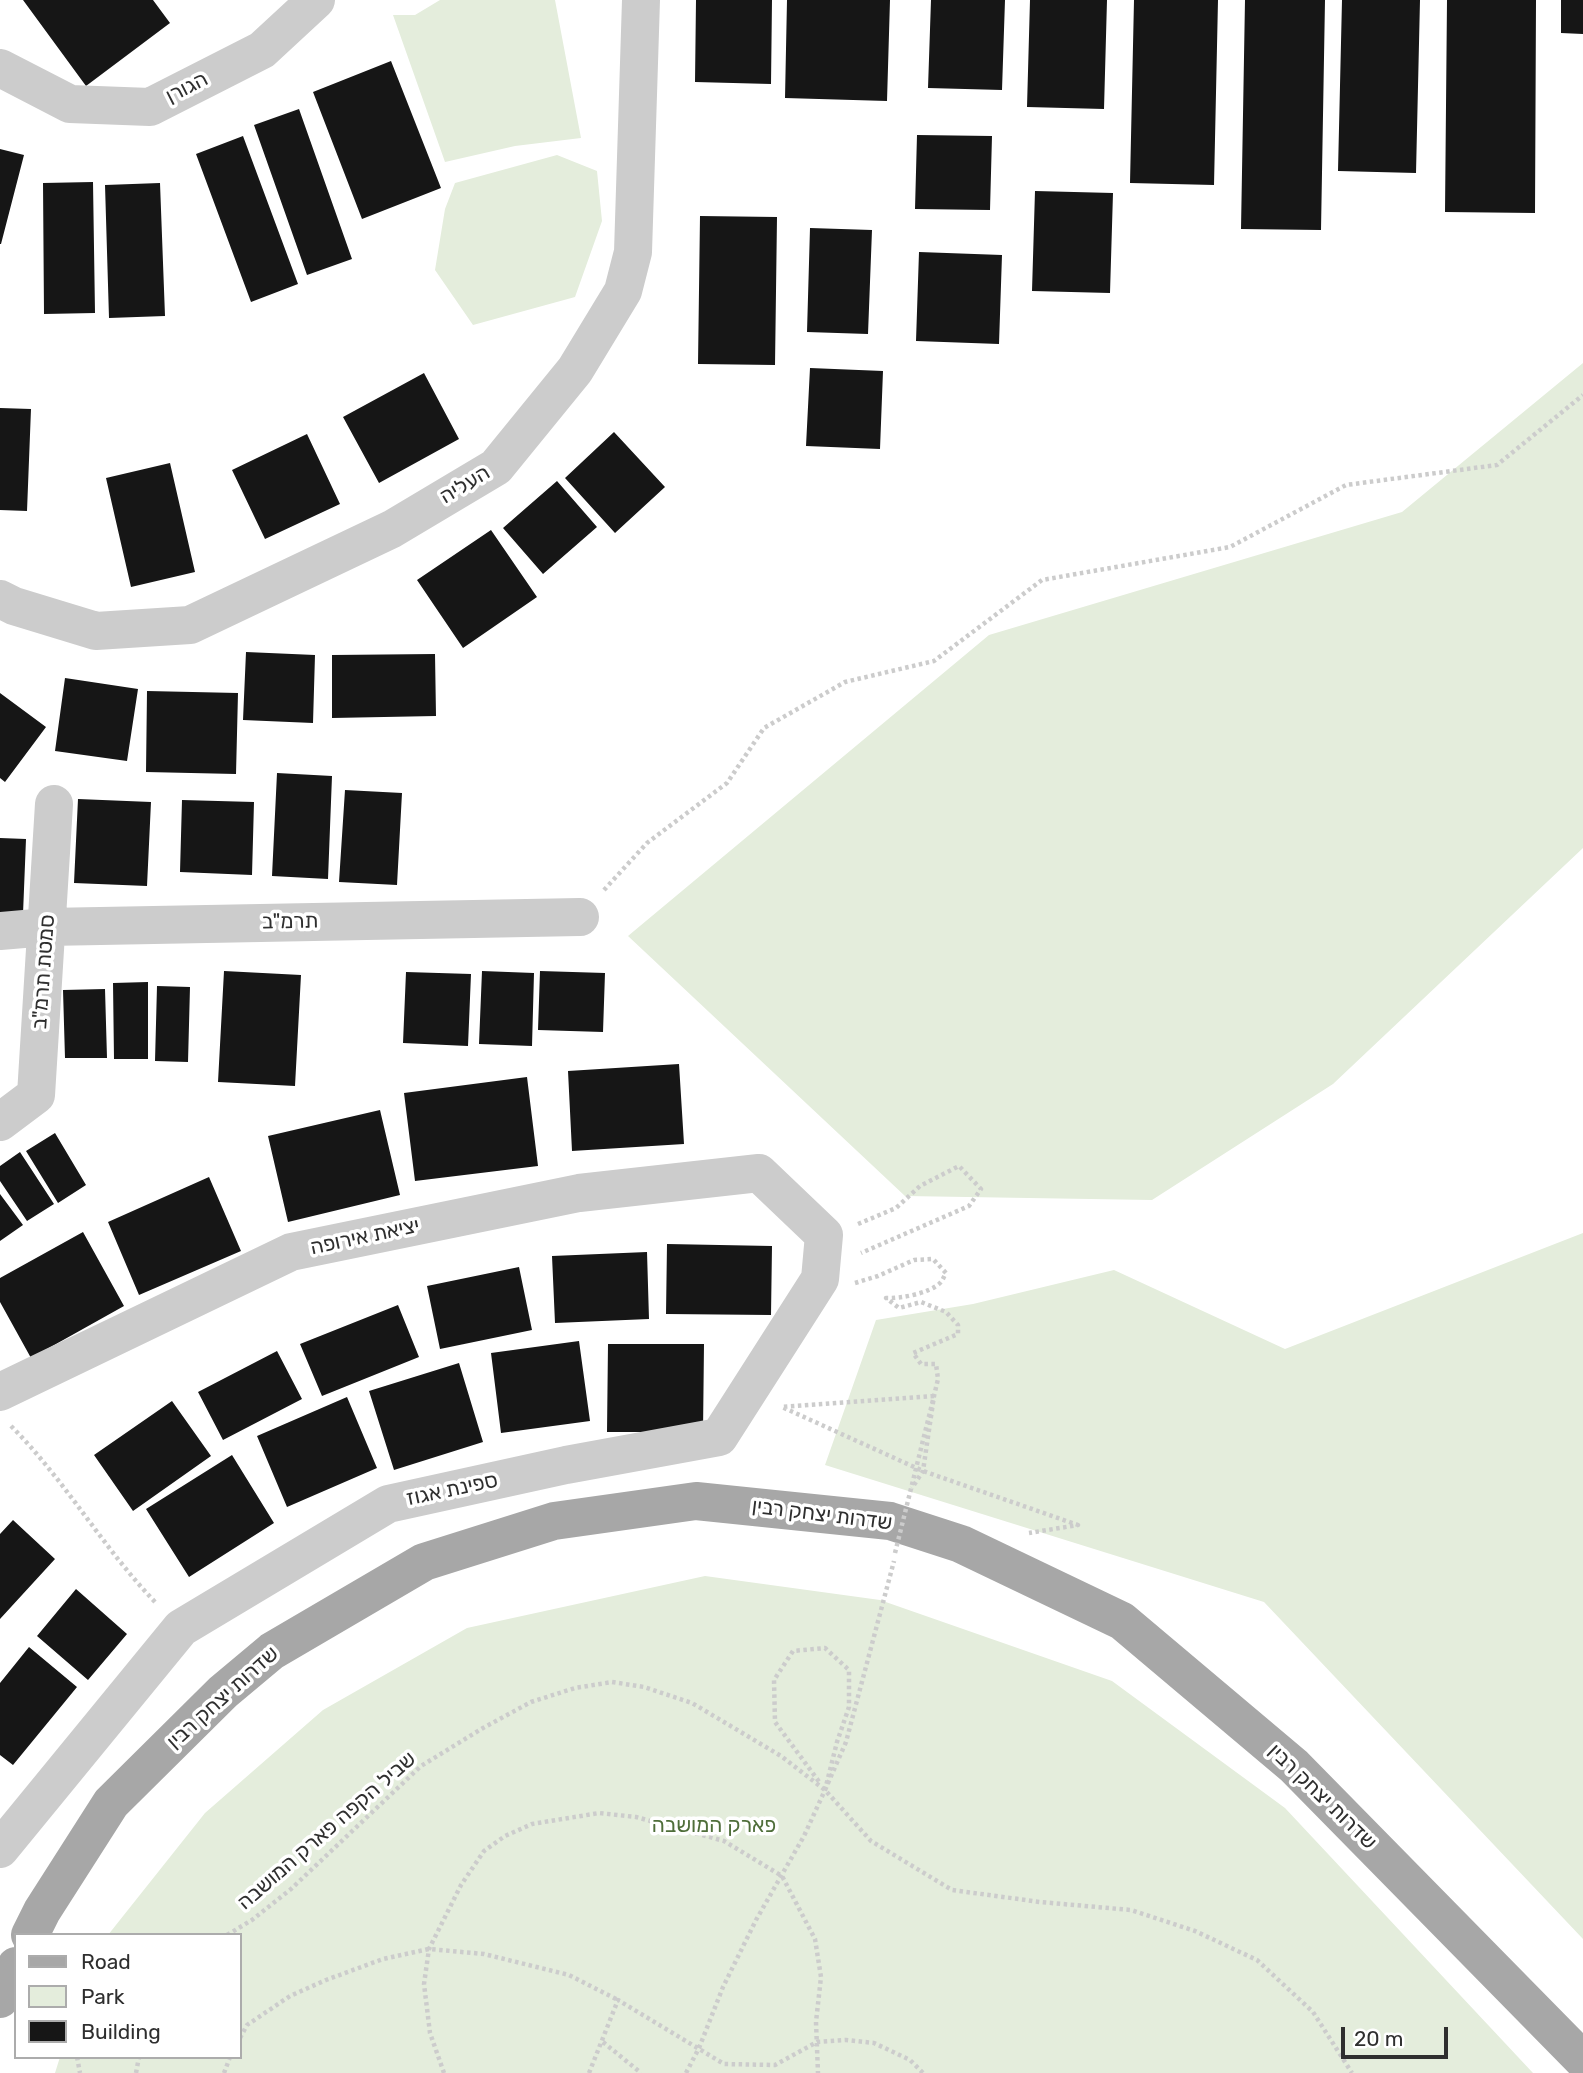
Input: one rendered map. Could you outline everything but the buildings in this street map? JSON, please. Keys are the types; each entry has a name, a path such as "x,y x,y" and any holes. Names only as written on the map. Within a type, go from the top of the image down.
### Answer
{"main road":[{"name":"שדרות יצחק רבין","path":"31,1933 41,1910 111,1803 223,1692 272,1651 424,1562 554,1521 696,1501 890,1521 961,1544 1122,1621 1294,1766 1583,2060"},
{"path":"0,2000 14,1970"}],"street":[{"name":"הגורן","path":"0,68 70,104 150,107 262,50 316,0"},
{"name":"העליה","path":"0,599 14,606 96,631 190,625 392,529 496,467 575,370 623,291 634,252 641,0"},
{"name":"סמטת תרמ\"ב","path":"0,1122 36,1095 54,804"},
{"name":"תרמ\"ב","path":"0,931 47,927 580,917"},
{"name":"יציאת אירופה","path":"4,1408 291,1252 579,1193 759,1173 824,1235"},
{"name":"ספינת אגוז","path":"0,1849 181,1628 388,1504 566,1465 719,1437 820,1279 824,1235"}],"path":[{"path":"580,917 647,843 727,783 764,728 845,682 934,662 1042,580 1230,547 1346,485 1497,466 1583,395"},
{"path":"824,1235 896,1208 920,1186 959,1166 981,1189 970,1206 859,1253"},
{"path":"686,2073 723,1987 756,1920 782,1876 846,1742 939,1379 936,1364 921,1364 913,1353 958,1334 958,1325 946,1312 921,1302 899,1308 886,1298 900,1299 940,1284 946,1273 933,1259 914,1260 878,1276 849,1284"},
{"path":"890,1521 923,1471 934,1396"},
{"path":"934,1396 782,1407 923,1471 1078,1525 1026,1534"},
{"path":"4,1408 33,1449 152,1598"},
{"path":"825,1648 849,1670 849,1707 825,1790 775,1722 774,1680 793,1651 825,1648"},
{"name":"שביל הקפה פארק המושבה","path":"230,1933 252,1920 291,1889 421,1766 531,1702 575,1688 612,1682 644,1687 692,1703 781,1756 825,1790 871,1841 952,1890 1040,1902 1131,1910 1195,1931 1257,1960 1313,2012 1352,2073"},
{"path":"444,2073 430,2033 425,1984 429,1949 461,1885 484,1851 505,1836 531,1824 599,1813 636,1817 724,1841 782,1876 815,1939 821,1977 816,2022 818,2073"},
{"path":"242,2034 247,2025 290,1996 383,1959 429,1949 484,1954 569,1975 618,2000 724,2064 775,2065 817,2042 846,2040 874,2043 911,2060 923,2073"},
{"path":"589,2073 618,2000"},
{"path":"603,2042 641,2073"}],"green space":[{"path":"440,0 555,0 581,138 515,146 445,162 393,15 415,15"},
{"path":"557,155 597,171 602,221 575,297 473,325 435,270 445,209 455,183"},
{"path":"1583,363 1583,848 1333,1084 1152,1200 905,1196 628,936 989,635 1402,512"},
{"path":"1583,1233 1583,1939 1264,1602 825,1465 876,1320 973,1304 1114,1270 1285,1349"},
{"name":"פארק המושבה","path":"705,1576 880,1600 1112,1681 1285,1808 1533,2073 55,2073 59,2059 242,2059 242,1933 110,1933 205,1813 323,1710 467,1628"}]}
